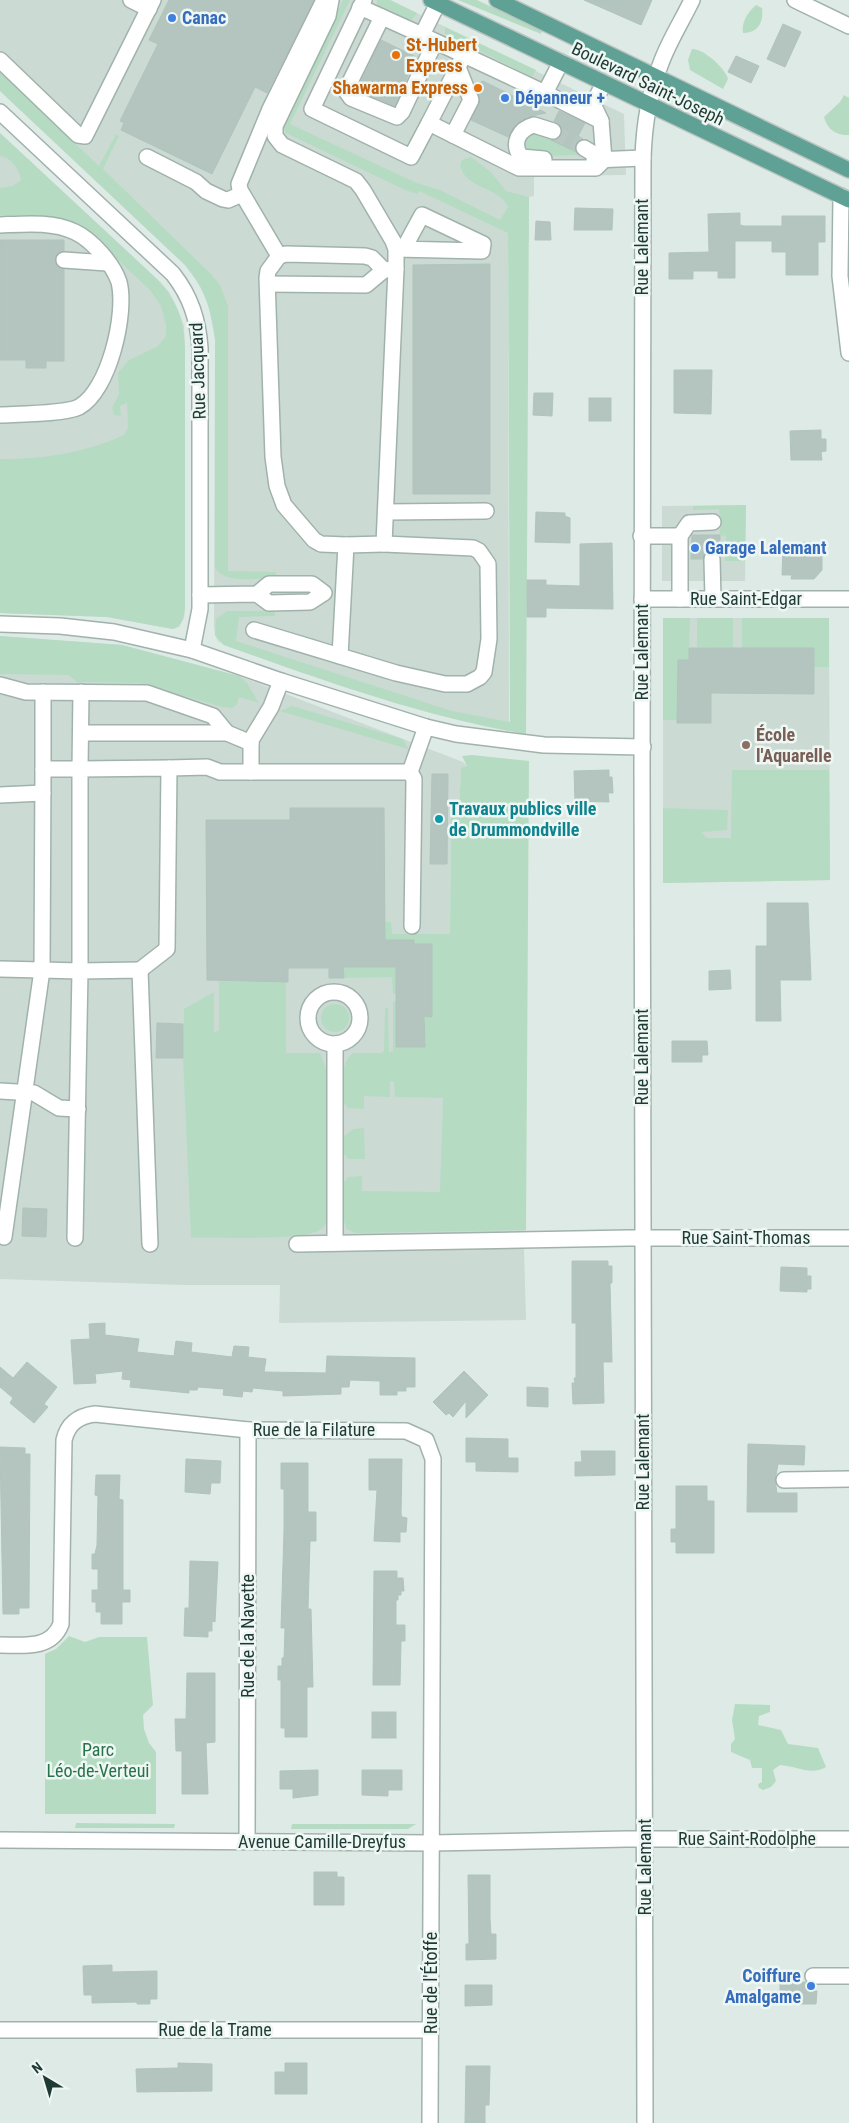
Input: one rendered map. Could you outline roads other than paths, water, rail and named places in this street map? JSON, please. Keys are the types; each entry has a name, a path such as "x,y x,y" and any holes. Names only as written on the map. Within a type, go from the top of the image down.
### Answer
{"main road":[{"name":"Boulevard Saint-Joseph","path":"497,0 849,170"},
{"name":"Boulevard Saint-Joseph","path":"435,2 845,198"}],"street":[{"path":"0,60 78,135 85,136 151,4 130,0"},
{"path":"279,256 242,194 241,176 270,109 324,0"},
{"path":"331,0 328,16 276,126 275,136 282,146 356,181 400,249"},
{"name":"Rue Lalemant","path":"645,2123 641,536 643,158 649,105 656,78 662,59 692,0"},
{"path":"795,0 849,26"},
{"path":"346,91 351,98 397,117 402,112 429,39 435,2"},
{"path":"461,61 411,157 312,109 362,4 382,17 429,39 461,61 545,93 601,121"},
{"path":"346,91 382,17"},
{"path":"453,135 471,100 461,61"},
{"path":"545,93 561,62"},
{"path":"429,123 525,170 596,168 604,160 601,121 593,104 604,83"},
{"path":"323,85 338,92 346,91"},
{"name":"Rue Jacquard","path":"0,112 173,274 191,303 197,320 200,348 200,595 199,621 192,650"},
{"path":"553,131 534,125 522,131 516,145 521,157 526,159 604,160 643,158"},
{"path":"584,148 604,160"},
{"path":"147,157 196,182 206,191 223,199 228,200 242,194"},
{"path":"845,198 840,276 849,353"},
{"path":"384,544 390,270 400,249 422,216 483,244 482,251 400,249"},
{"path":"0,225 42,224 68,229 90,241 118,281 121,294 113,350 97,390 89,400 72,409 0,415"},
{"path":"254,630 396,673 445,684 467,684 480,677 484,672 489,639 490,586 488,564 484,556 473,548 384,544 326,545 314,540 284,505 277,486 273,457 268,271 279,256 286,254 365,256 372,258 390,270"},
{"path":"64,260 107,263"},
{"path":"268,284 366,284 390,270"},
{"path":"386,512 486,511"},
{"path":"680,599 684,540 689,523 713,522"},
{"path":"641,536 684,540"},
{"path":"340,656 346,545"},
{"path":"712,559 713,599"},
{"path":"200,595 257,594 269,603 310,602 324,593 344,593"},
{"name":"Rue Saint-Edgar","path":"642,599 849,599"},
{"path":"0,624 60,626 114,632 192,650 281,681 426,727 488,740 643,747"},
{"path":"251,772 251,743 281,681"},
{"path":"0,686 26,692 147,693 168,698 213,716 227,733"},
{"path":"4,1237 42,970 43,692"},
{"path":"75,1238 80,971 81,692"},
{"path":"412,926 414,779 410,772 426,727"},
{"path":"80,733 227,733 251,743"},
{"path":"43,769 207,767 220,772 410,772"},
{"path":"0,970 140,970 167,949 169,768"},
{"path":"0,795 43,793"},
{"path":"140,970 150,1244"},
{"path":"335,1044 335,1243"},
{"path":"0,1091 34,1093 60,1108 78,1108"},
{"name":"Rue Saint-Thomas","path":"297,1244 849,1238"},
{"name":"Rue de la Filature","path":"0,1645 40,1644 53,1637 62,1624 64,1440 69,1427 74,1421 95,1414 248,1430 406,1431 426,1440 432,1452 433,1820 431,1843"},
{"name":"Rue de la Navette","path":"247,1841 248,1430"},
{"path":"784,1480 849,1479"},
{"name":"Rue Saint-Rodolphe","path":"645,1839 849,1839"},
{"name":"Avenue Camille-Dreyfus","path":"0,1840 431,1843 645,1839"},
{"name":"Rue de l'Étoffe","path":"430,2123 431,1843"},
{"path":"813,1976 849,1976"},
{"name":"Rue de la Trame","path":"0,2030 431,2030"}],"tunnel":[{"path":"553,131 584,148"}],"place":[{"name":"Canac","path":"172,18"},
{"name":"St-Hubert Express","path":"396,55"},
{"name":"Shawarma Express","path":"478,88"},
{"name":"Dépanneur +","path":"505,98"},
{"name":"Garage Lalemant","path":"695,548"},
{"name":"École l'Aquarelle","path":"746,745"},
{"name":"Travaux publics ville de Drummondville","path":"439,819"},
{"name":"Coiffure Amalgame","path":"811,1986"}],"park label":[{"name":"Parc Léo-de-Verteui","path":"98,1760"}]}
